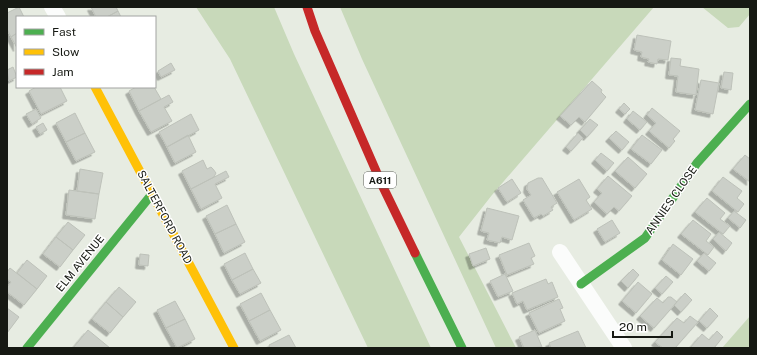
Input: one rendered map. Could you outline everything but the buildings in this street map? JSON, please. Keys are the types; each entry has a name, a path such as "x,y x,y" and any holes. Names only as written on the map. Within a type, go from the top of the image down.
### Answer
{"street":[{"path":"52,7 57,16"},
{"name":"A611","path":"307,7 315,31 383,187 462,348"},
{"name":"SALTERFORD ROAD","path":"96,88 234,348"},
{"name":"ANNIES CLOSE","path":"581,284 645,238 697,163 750,104"},
{"name":"ELM AVENUE","path":"27,348 152,194"},
{"path":"560,252 624,348"}],"green space":[{"path":"196,7 274,7 294,54 431,348 368,348 230,59"},
{"path":"340,7 654,7 492,195 459,237 516,348 496,348 362,59"},
{"path":"702,7 750,7 750,14 739,27 728,28"},
{"path":"750,316 750,348 722,348"}],"traffic: fast":[{"path":"581,284 645,238 697,163 750,104"},
{"path":"27,348 152,194"},
{"path":"415,253 462,348"}],"traffic: slow":[{"path":"96,88 234,348"}],"traffic: jam":[{"path":"307,7 315,31 383,187 415,253"}]}
